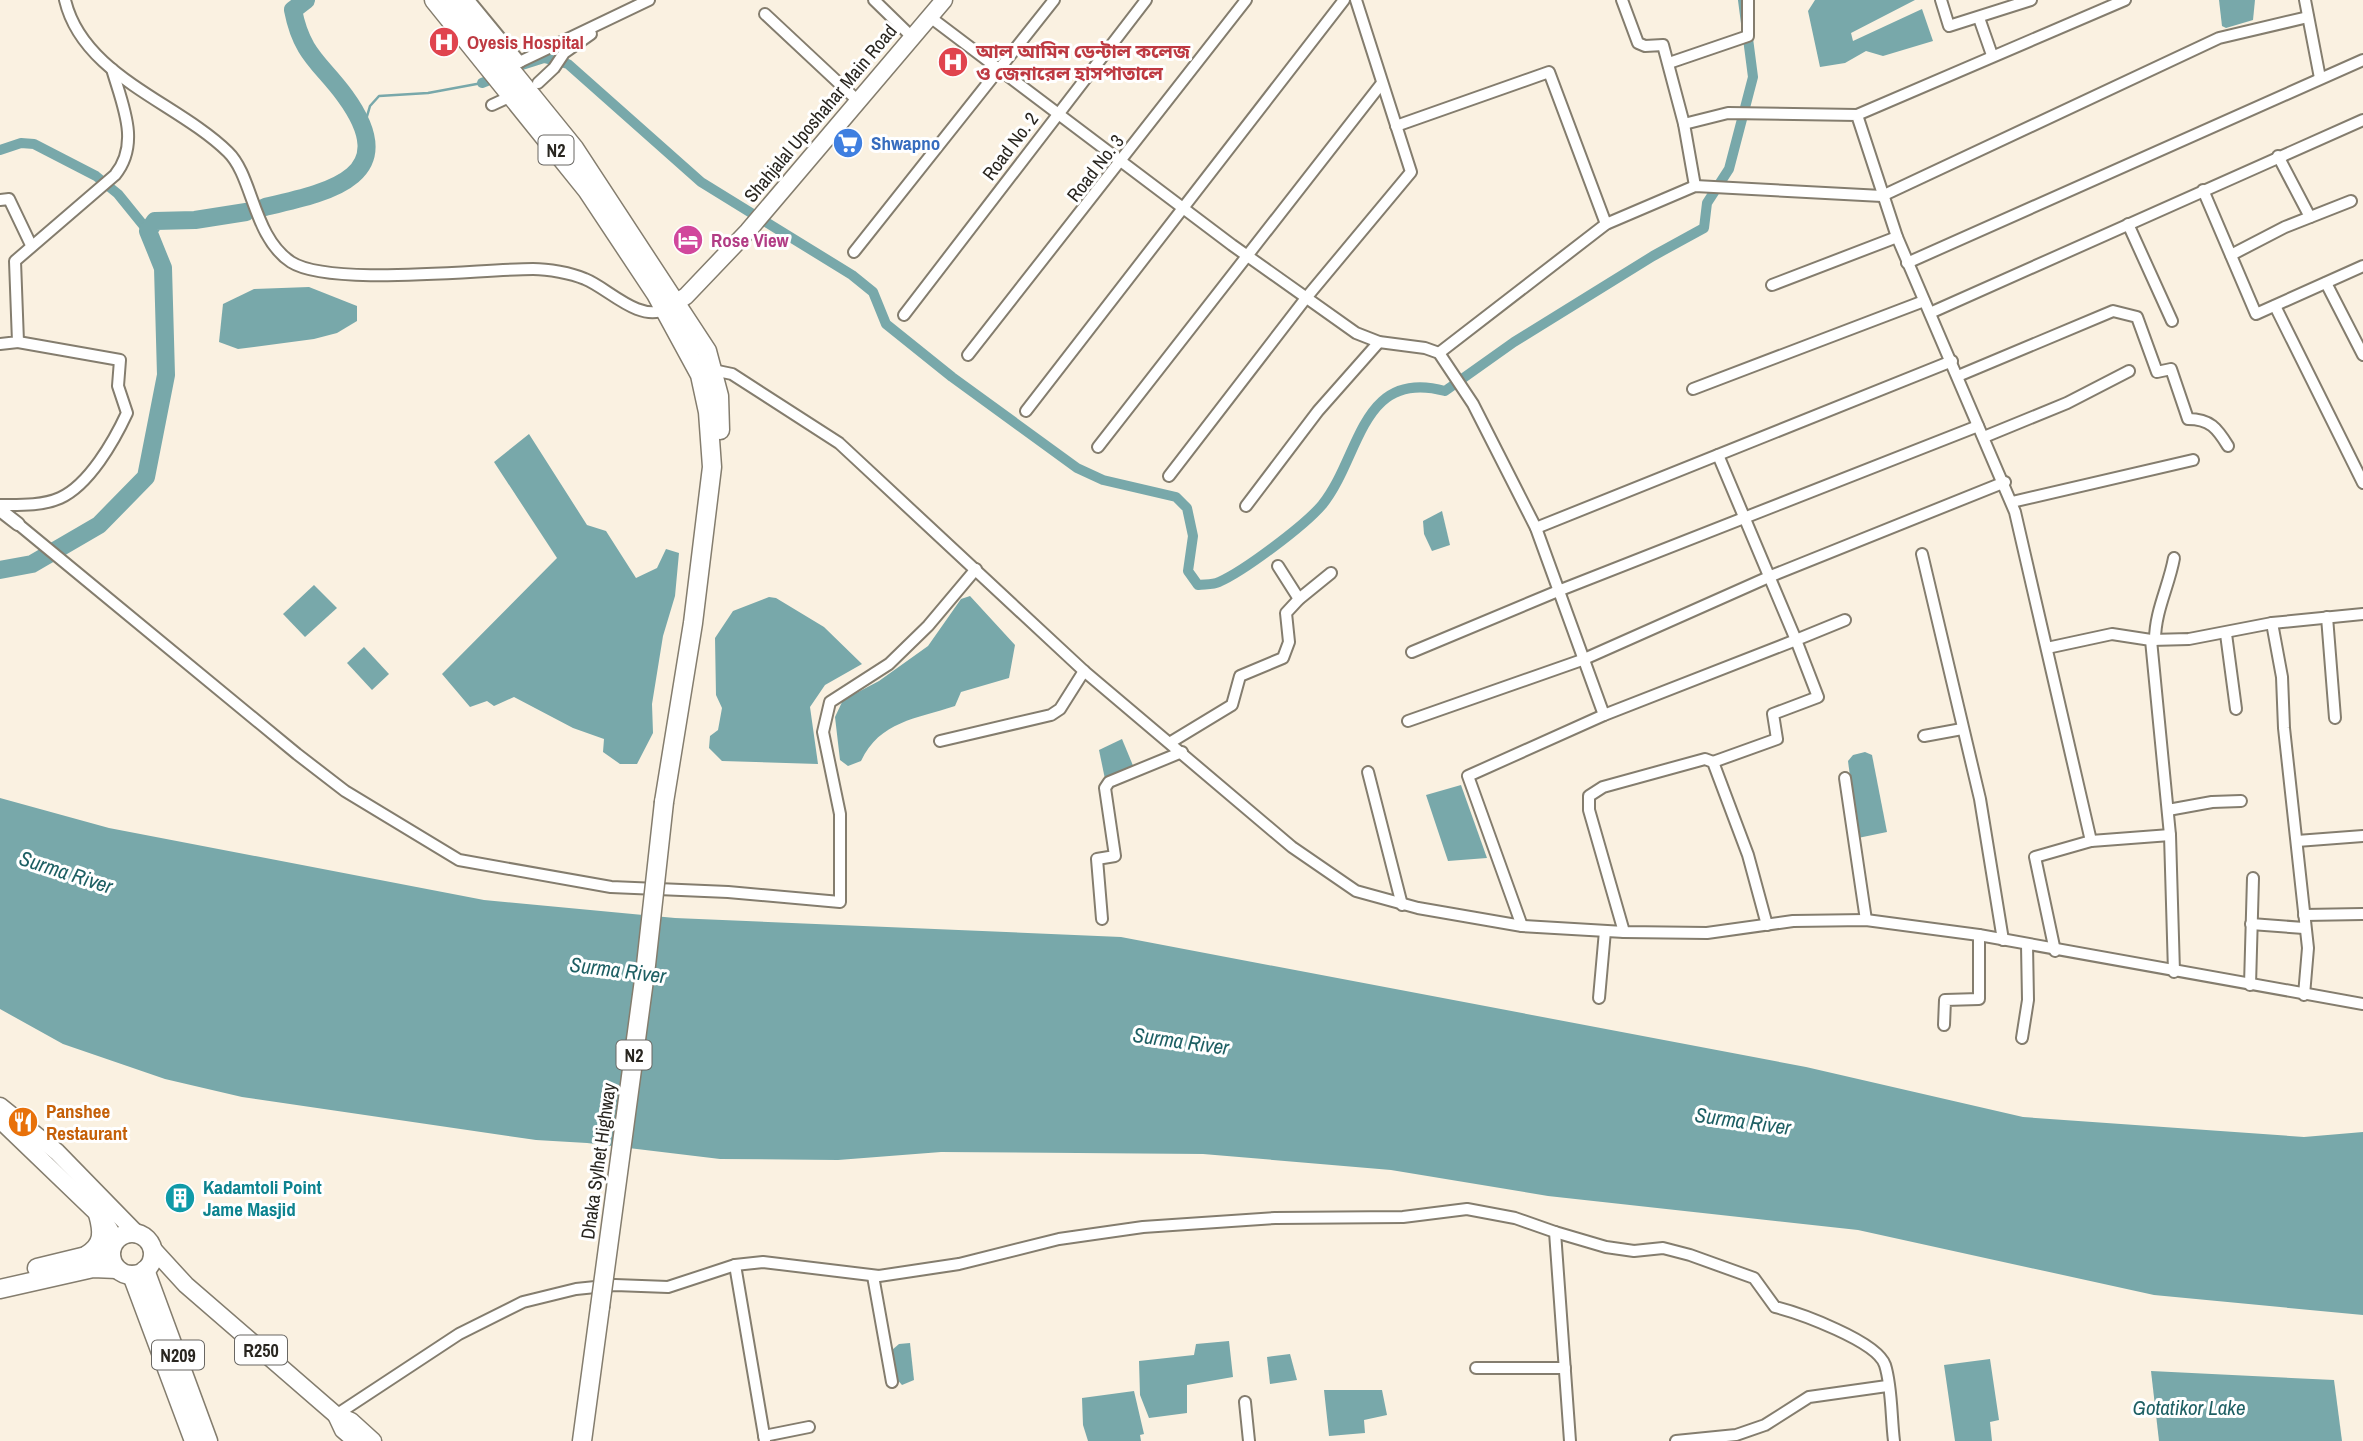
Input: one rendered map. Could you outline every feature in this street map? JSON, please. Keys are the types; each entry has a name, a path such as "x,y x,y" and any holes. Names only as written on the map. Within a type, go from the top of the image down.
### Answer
{"highway":[{"name":"N2","path":"433,0 587,190 671,306"},
{"name":"N2","path":"453,0 514,65 574,148 671,306 707,372"},
{"name":"Dhaka Sylhet Highway","path":"582,1441 646,965 664,802 693,622 713,453 707,372"},
{"path":"84,1257 100,1244 102,1232 98,1214"},
{"path":"0,1278 84,1257 136,1233 146,1238 152,1248 152,1260 131,1271 93,1268 0,1289"},
{"name":"N209","path":"114,1245 131,1271 158,1300 208,1441"},
{"name":"N209","path":"131,1271 194,1441"}],"main road":[{"name":"Shahjalal Uposhahar Main Road","path":"671,306 748,231 944,0"},
{"path":"0,1106 57,1152 136,1233"},
{"path":"0,1120 98,1214 114,1245"},
{"name":"R250","path":"152,1248 186,1285 335,1415 351,1422 373,1441"},
{"name":"R250","path":"131,1271 164,1274 186,1285"},
{"path":"158,1300 162,1284 173,1281 186,1285"},
{"name":"R250","path":"335,1415 344,1430 356,1441"}],"street":[{"path":"65,0 75,30 112,69 229,152 261,226 290,261 315,271 340,276 537,269 584,278 643,312 660,313 671,306"},
{"path":"468,0 514,65 650,0"},
{"path":"538,83 554,68 564,53 605,24 645,6 650,0"},
{"path":"874,0 912,37"},
{"path":"854,252 1054,0"},
{"name":"Road No. 2","path":"904,315 1058,111 1146,0"},
{"name":"Road No. 3","path":"968,355 1124,160 1247,0"},
{"path":"1026,411 1344,0"},
{"path":"1169,476 1306,298 1411,172 1356,0"},
{"path":"1622,0 1637,43 1645,46 1663,45 1684,124 1696,187"},
{"path":"1669,63 1745,37 1748,0"},
{"path":"1941,0 1950,26 2031,0"},
{"path":"1684,124 1728,113 1815,112 1857,115 2125,0"},
{"path":"2305,0 2320,78"},
{"path":"765,14 857,100"},
{"path":"930,17 1124,160 1246,255 1356,333 1379,342 1425,348 1439,353 1469,400 1536,528 1604,715"},
{"path":"1979,18 1992,55"},
{"path":"1439,353 1606,224 1696,187 1882,196 2220,38 2309,20"},
{"path":"1907,263 2363,60"},
{"path":"18,342 13,265 31,245 115,175 126,158 130,133 112,69"},
{"path":"1396,126 1549,72 1606,224"},
{"path":"1098,447 1382,83"},
{"path":"492,106 505,99"},
{"path":"1857,115 1896,237 2012,502 2091,841"},
{"path":"1930,313 2363,120"},
{"path":"2278,156 2310,217"},
{"path":"2203,190 2256,314 2363,265"},
{"path":"0,200 9,199 31,245"},
{"path":"2231,255 2310,217 2351,201"},
{"path":"2128,224 2172,321"},
{"path":"1772,285 1896,237"},
{"path":"2326,283 2363,355"},
{"path":"1693,389 1924,301"},
{"path":"2275,306 2363,483"},
{"path":"1958,376 2113,311 2127,312 2137,317 2157,372 2171,369 2188,419 2204,419 2219,430 2228,446"},
{"path":"0,344 18,342 120,360 118,386 127,413 113,443 74,488 59,498 0,507"},
{"path":"1246,506 1318,411 1379,342"},
{"path":"1536,528 1952,361"},
{"path":"1984,437 2067,403 2129,371"},
{"path":"707,372 732,374 839,443 1084,671 1292,847 1356,891 1402,905 1522,926 1605,931 1707,933 1767,925 1866,920 1979,934 2055,951 2363,1004"},
{"path":"1412,652 1558,591 1978,426"},
{"path":"1624,932 1589,810 1589,796 1603,787 1705,759 1713,762 1777,739 1773,715 1818,697 1771,576 1718,455"},
{"path":"2012,502 2193,460"},
{"path":"1408,721 1582,660 1771,576 2005,482"},
{"path":"0,507 72,571 188,663 248,717 345,791 459,860 611,887 728,892 840,902 840,814 822,732 830,702 889,664 928,626 976,569"},
{"path":"1922,554 1980,799 2003,940"},
{"path":"2174,558 2170,585 2157,613 2153,640 2170,835 2174,972"},
{"path":"1278,566 1298,599"},
{"path":"1171,742 1232,705 1240,676 1283,658 1289,642 1286,613 1298,599 1331,573"},
{"path":"2047,648 2112,635 2153,640 2226,634 2272,623 2363,614"},
{"path":"2327,617 2335,718"},
{"path":"1522,926 1468,776 1604,715 1845,620"},
{"path":"2272,623 2282,677 2284,728 2308,948 2304,995"},
{"path":"2226,634 2236,709"},
{"path":"940,741 1051,715 1060,709 1084,671"},
{"path":"1924,736 1962,729"},
{"path":"1102,919 1097,859 1115,856 1105,788 1109,782 1182,752"},
{"path":"1713,762 1748,855 1767,925"},
{"path":"1368,772 1402,905"},
{"path":"1845,778 1866,920"},
{"path":"2168,810 2212,802 2241,801"},
{"path":"2055,951 2035,857 2091,841 2170,835"},
{"path":"2297,841 2363,836"},
{"path":"2250,985 2253,878"},
{"path":"2304,915 2363,914"},
{"path":"2251,924 2305,928"},
{"path":"1599,998 1605,931"},
{"path":"1944,1025 1945,1000 1979,999 1979,934"},
{"path":"2022,1038 2028,1000 2027,945"},
{"path":"335,1415 449,1340 523,1302 576,1289 615,1285 668,1287 735,1265 763,1262 873,1276 959,1264 1059,1239 1107,1232 1275,1218 1403,1217 1467,1209 1515,1218 1606,1247 1634,1251 1663,1248 1755,1278 1776,1307 1791,1311 1877,1352 1885,1364 1894,1441"},
{"path":"1555,1232 1570,1441"},
{"path":"735,1265 764,1439 809,1427"},
{"path":"873,1276 892,1382"},
{"path":"1476,1368 1565,1368"},
{"path":"1676,1441 1736,1435 1765,1425 1809,1397 1887,1385"},
{"path":"1245,1402 1249,1441"}],"water":[{"path":"1815,0 1915,0 1851,33 1853,41 1922,9 1933,41 1883,56 1866,51 1845,63 1820,67 1808,11"},
{"path":"2219,0 2255,0 2253,20 2226,28 2222,26"},
{"path":"309,287 357,306 357,321 337,333 314,339 238,349 219,342 223,304 254,289"},
{"path":"529,434 587,525 606,531 636,578 657,568 666,549 679,553 675,596 663,636 652,704 653,733 637,764 620,764 603,752 604,739 573,728 514,697 494,706 487,701 470,707 442,674 557,558 494,462"},
{"path":"1442,511 1450,545 1432,551 1424,534 1423,521"},
{"path":"314,585 337,608 305,637 283,614"},
{"path":"970,596 1015,645 1009,678 961,692 955,706 889,729 878,737 861,761 848,766 840,760 835,717 843,700 879,681 928,646 961,599"},
{"path":"769,597 776,598 824,627 862,664 825,685 810,707 818,764 722,761 709,748 710,736 718,730 722,708 716,695 715,638 733,611"},
{"path":"364,647 389,674 372,690 347,663"},
{"path":"1122,739 1134,768 1105,779 1099,750"},
{"path":"1865,752 1872,755 1887,832 1858,838 1848,761 1853,755"},
{"path":"1461,785 1487,858 1448,861 1426,795"},
{"name":"Surma River","path":"0,798 109,828 484,900 675,918 1121,937 1806,1067 2023,1117 2304,1137 2363,1132 2363,1315 2154,1295 1858,1230 1548,1196 1391,1170 1203,1154 941,1152 838,1160 720,1159 587,1143 536,1140 242,1097 165,1079 63,1044 0,1009"},
{"path":"1229,1341 1233,1377 1187,1385 1187,1413 1149,1418 1140,1395 1139,1361 1194,1355 1196,1344"},
{"path":"910,1343 914,1380 902,1385 895,1377 892,1350 899,1344"},
{"path":"1290,1354 1297,1380 1270,1384 1267,1357"},
{"path":"1990,1359 1999,1420 1990,1422 1992,1441 1955,1441 1944,1365"},
{"name":"Gotatikor Lake","path":"2151,1371 2334,1380 2342,1441 2159,1441"},
{"path":"1324,1390 1382,1390 1387,1415 1364,1420 1365,1433 1329,1436"},
{"path":"1134,1391 1144,1434 1140,1435 1141,1441 1088,1441 1083,1425 1082,1398"}],"waterway":[{"path":"265,207 334,187 352,176 363,163 367,145 361,123 345,96 313,58 302,38 293,10 306,0"},
{"path":"522,65 544,58 568,64 701,182 852,275 873,292 886,324 952,377 1077,468 1103,480 1176,497 1187,508 1193,536 1188,571 1198,585 1217,583 1243,568 1288,536 1313,514 1335,485 1366,421 1379,404 1395,392 1417,387 1445,391 1514,342 1653,256 1704,228 1707,203 1729,169 1753,77 1743,0"},
{"path":"482,83 487,81"},
{"path":"363,130 370,106 379,96 428,93 482,83"},
{"path":"0,150 21,143 34,144 96,176 118,194 148,231"},
{"path":"0,570 32,564 99,525 146,477 166,375 163,268 148,231 155,221 195,220 246,212"}],"place":[{"name":"Oyesis Hospital","path":"444,42"},
{"name":"আল আমিন ডেন্টাল কলেজ ও জেনারেল হাসপাতালে","path":"953,62"},
{"name":"Shwapno","path":"848,143"},
{"name":"Rose View","path":"688,240"},
{"name":"Panshee Restaurant","path":"23,1122"},
{"name":"Kadamtoli Point Jame Masjid","path":"180,1198"}]}
